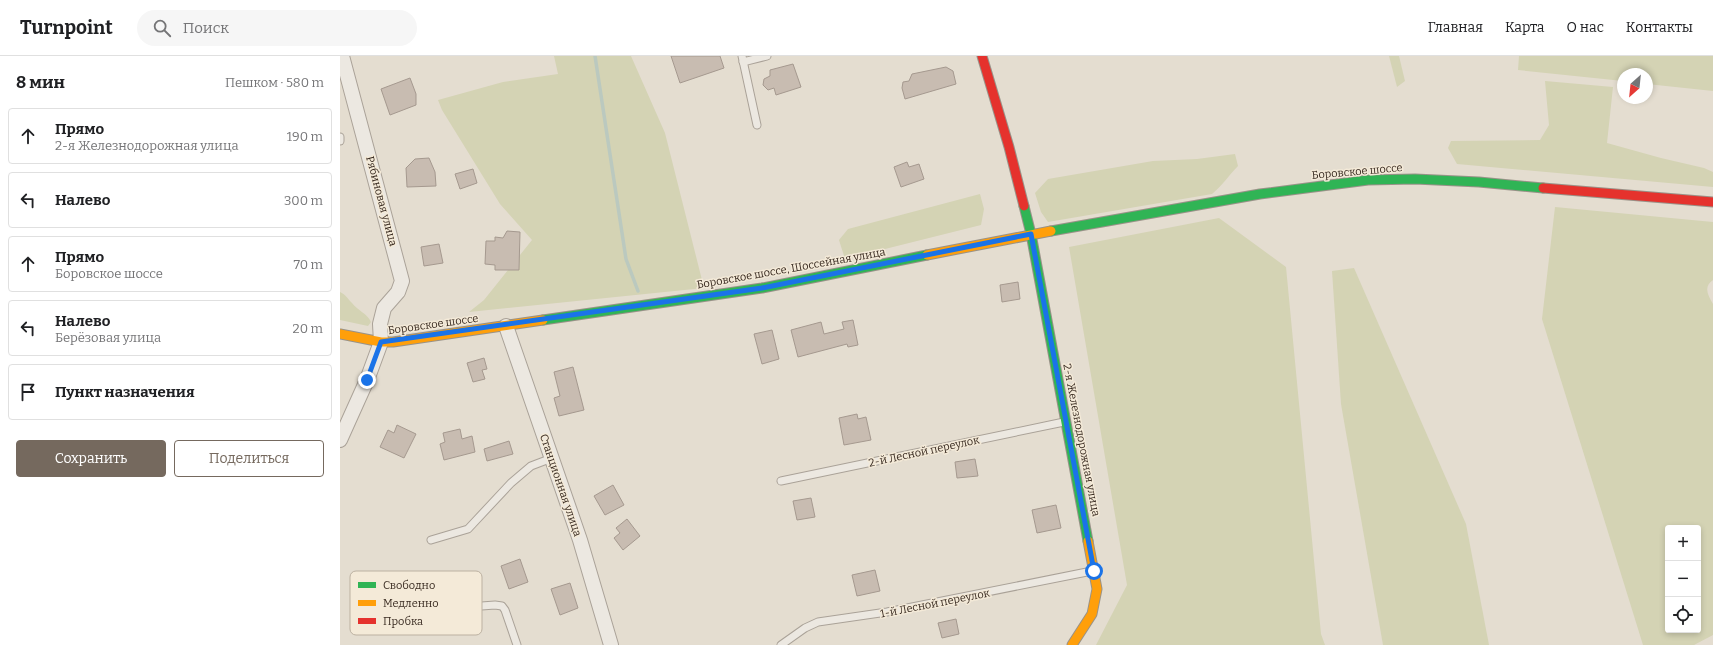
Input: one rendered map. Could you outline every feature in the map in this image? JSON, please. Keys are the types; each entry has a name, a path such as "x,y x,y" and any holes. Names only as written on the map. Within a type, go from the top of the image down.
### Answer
{"main road":[{"name":"2-я Железнодорожная улица","path":"982,56 1009,147 1031,234 1097,589 1092,614 1072,645"},
{"name":"Боровское шоссе","path":"1031,234 1260,194 1380,179 1415,178 1479,182 1713,202"},
{"name":"Боровское шоссе, Шоссейная улица","path":"506,326 762,288 1031,234"},
{"name":"Боровское шоссе","path":"340,334 381,342 506,326"}],"street":[{"name":"Рябиновая улица","path":"340,440 367,380 381,342 380,331 384,308 398,292 402,281 342,56"},
{"name":"Станционная улица","path":"506,326 580,540 612,645"}],"lane":[{"path":"757,125 743,59 767,56"},
{"name":"2-й Лесной переулок","path":"781,481 1066,421"},
{"path":"431,540 468,529 512,483 531,466 552,458"},
{"name":"1-й Лесной переулок","path":"781,645 805,628 818,622 857,618 1094,571"},
{"path":"482,607 502,606 505,610 517,645"}],"green space":[{"path":"554,56 631,56 665,133 704,288 469,312 484,300 532,240 500,204 442,110 438,100 503,82 558,74"},
{"path":"1389,56 1399,56 1405,81 1397,87"},
{"path":"1519,56 1713,56 1713,91 1653,85 1653,68 1617,68 1617,80 1518,70"},
{"path":"1545,81 1613,87 1607,143 1704,168 1713,172 1713,187 1457,164 1448,148 1451,141 1540,140 1549,125"},
{"path":"1235,154 1238,166 1212,194 1048,222 1041,212 1035,193 1048,179 1153,161 1197,159"},
{"path":"980,194 984,209 981,225 845,259 839,240 848,229"},
{"path":"1555,207 1713,222 1713,280 1708,285 1707,291 1713,304 1713,635 1694,645 1643,645 1542,319"},
{"path":"1219,218 1286,267 1321,634 1325,645 1096,645 1127,585 1069,247"},
{"path":"1354,268 1466,524 1489,645 1383,645 1341,404 1332,271"},
{"path":"340,292 370,319 371,322 368,326 340,320"}],"building":[{"path":"671,56 720,56 724,68 680,83"},
{"path":"793,64 801,87 776,95 774,88 768,90 763,85 764,79 770,76 770,70"},
{"path":"946,67 953,71 956,84 905,99 902,88 903,82 909,81 912,74"},
{"path":"410,78 416,94 416,105 390,115 381,89"},
{"path":"429,158 435,172 436,186 407,187 406,168 415,159"},
{"path":"907,162 909,167 919,164 924,179 901,187 894,167"},
{"path":"473,169 477,183 460,189 455,174"},
{"path":"507,231 520,232 519,270 495,270 495,265 485,264 486,241 495,241 495,237 503,238"},
{"path":"439,244 443,263 424,266 421,247"},
{"path":"1018,282 1020,299 1002,302 1000,285"},
{"path":"853,320 858,345 848,347 847,344 798,357 791,330 821,322 824,334 844,329 842,322"},
{"path":"772,330 779,359 762,364 754,334"},
{"path":"484,358 487,369 482,370 485,379 473,382 467,363"},
{"path":"573,367 584,410 559,416 554,398 560,396 554,372"},
{"path":"857,414 858,419 866,417 871,440 844,445 839,418"},
{"path":"397,425 416,434 404,458 380,447 388,430 394,433"},
{"path":"460,429 462,439 472,436 475,452 444,460 440,444 445,442 443,433"},
{"path":"509,441 513,454 487,461 484,449"},
{"path":"975,459 978,476 957,478 955,462"},
{"path":"613,485 624,505 605,515 594,496"},
{"path":"811,498 815,517 797,520 793,501"},
{"path":"1056,505 1061,528 1037,533 1032,510"},
{"path":"627,519 640,536 623,550 614,538 620,533 616,528"},
{"path":"520,559 528,582 509,589 501,566"},
{"path":"875,570 880,591 857,596 852,575"},
{"path":"570,583 578,608 560,615 551,589"},
{"path":"956,619 959,634 942,638 938,623"}],"waterway":[{"path":"595,56 626,259 638,291"}],"traffic: fast":[{"path":"1051,231 1260,194 1368,180 1415,179 1479,182 1543,188"},
{"path":"1024,206 1031,234 1088,541"},
{"path":"543,320 762,288 927,255"}],"traffic: slow":[{"path":"927,255 1051,231"},
{"path":"340,334 381,342 393,342 543,320"},
{"path":"1072,645 1092,614 1097,589 1088,541"}],"traffic: jam":[{"path":"982,56 1009,147 1024,206"},
{"path":"1543,188 1713,202"}],"route":[{"path":"367,380 381,342 393,342 506,326 762,288 1031,234 1094,571"}]}
